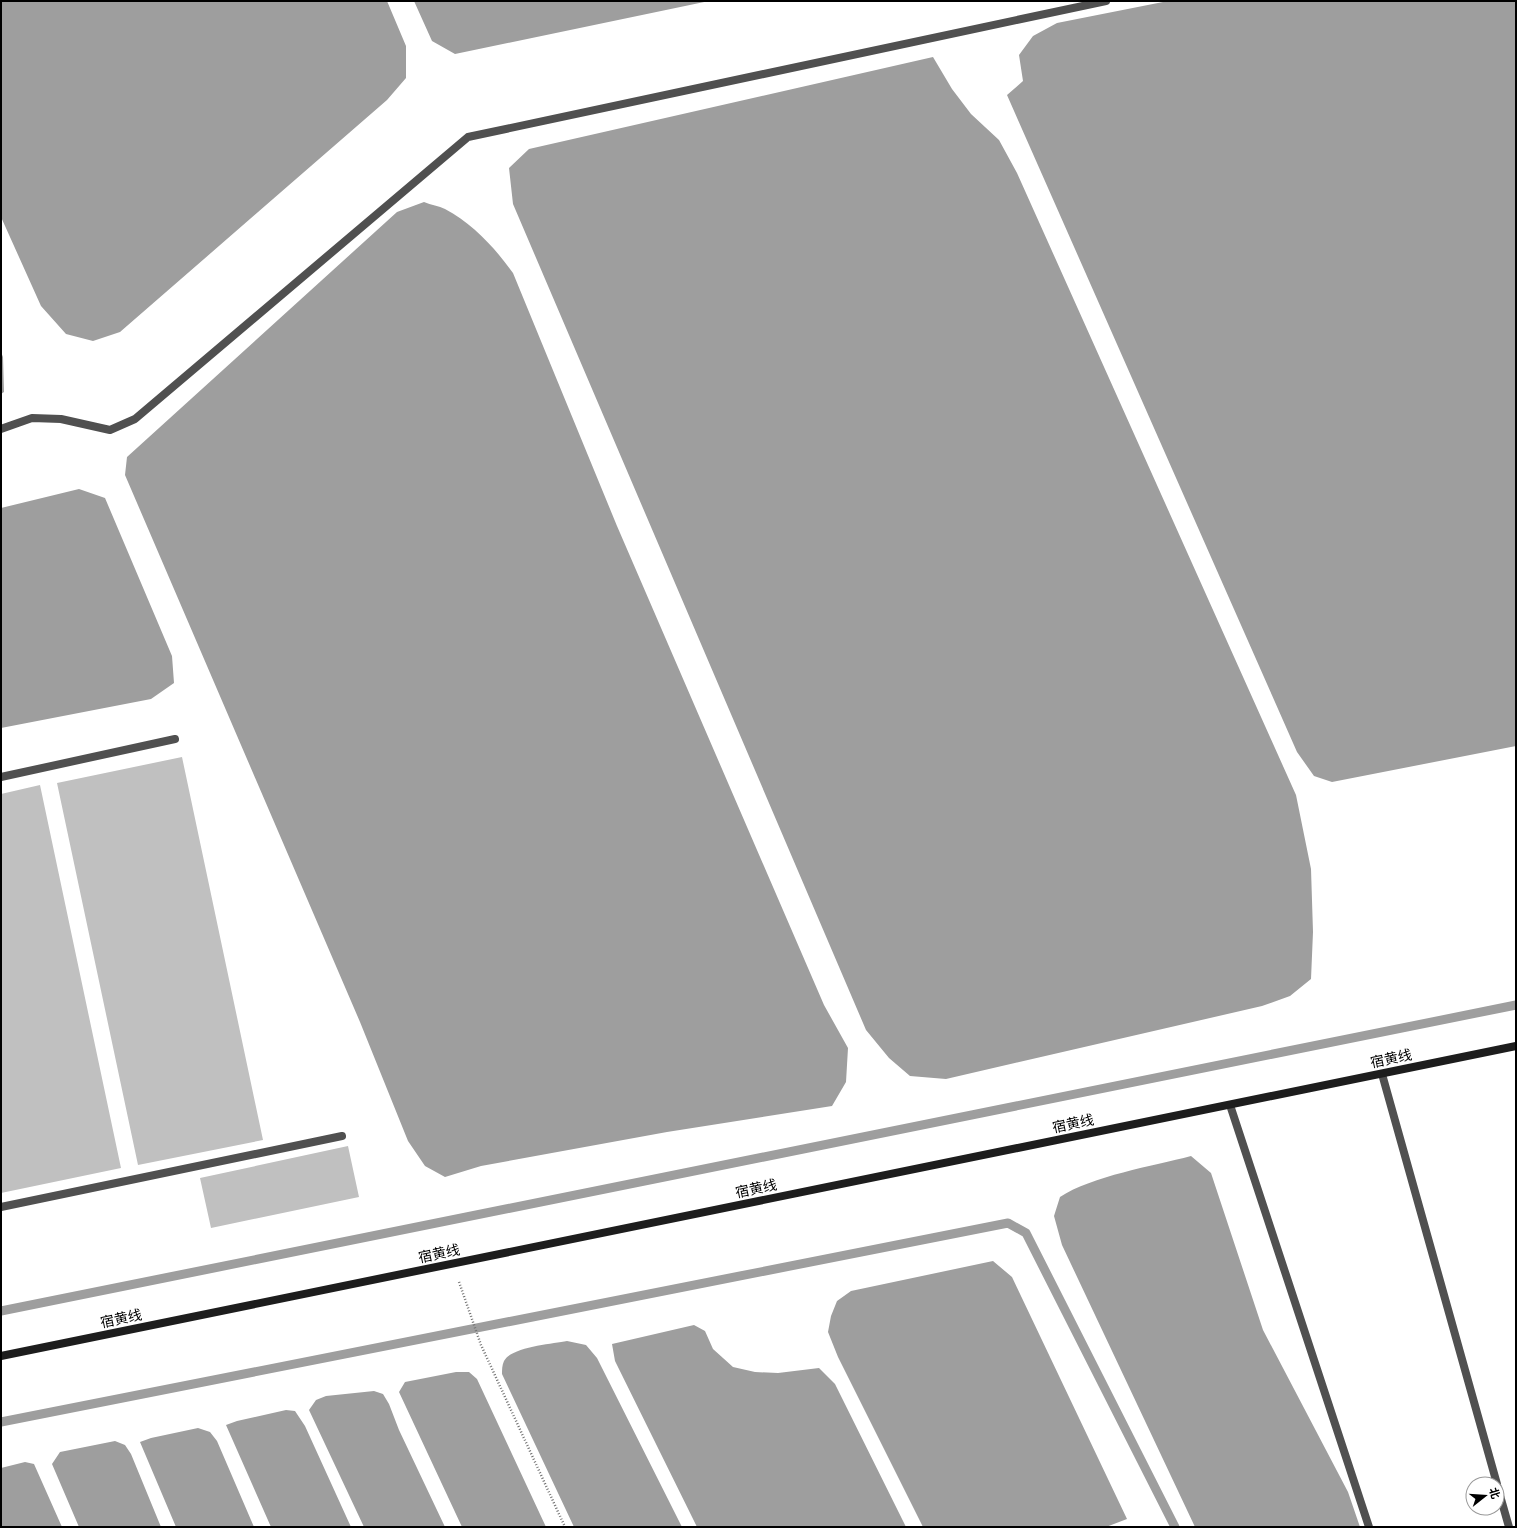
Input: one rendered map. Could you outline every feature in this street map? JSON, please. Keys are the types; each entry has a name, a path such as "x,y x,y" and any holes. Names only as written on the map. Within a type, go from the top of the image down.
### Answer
{"main road":[{"name":"宿黄线","path":"1,1356 1516,1046"}],"lane":[{"path":"1,429 32,418 61,419 110,430 135,419 468,137 1106,1"},
{"path":"1,777 175,739"},
{"path":"1382,1074 1494,1476"},
{"path":"1230,1105 1369,1527"},
{"path":"1,1207 342,1136"},
{"path":"1505,1513 1509,1527"}],"path":[{"path":"453,1264 480,1342 565,1527"}],"shaded area":[{"path":"1,1 387,1 406,46 406,78 387,100 120,332 93,341 66,334 41,306 1,217"},
{"path":"414,1 709,1 455,54 432,41"},
{"path":"1168,1 1516,1 1516,746 1332,782 1314,776 1297,752 1007,95 1023,81 1019,55 1033,36 1057,23"},
{"path":"933,57 952,89 971,114 999,140 1017,173 1296,795 1311,869 1313,932 1311,979 1290,996 1262,1006 946,1079 910,1076 889,1058 866,1030 513,204 509,168 529,149"},
{"path":"424,202 445,209 474,229 499,255 513,273 617,526 824,1005 848,1048 846,1082 832,1106 667,1132 481,1166 445,1177 425,1166 408,1141 360,1022 125,475 127,457 397,212"},
{"path":"1,352 3,357 4,392 1,394"},
{"path":"79,489 105,498 172,656 174,683 151,699 1,728 1,508"},
{"path":"1191,1156 1211,1173 1263,1330 1348,1492 1360,1527 1195,1527 1062,1245 1054,1216 1060,1197 1105,1177"},
{"path":"993,1261 1012,1277 1127,1519 1106,1527 923,1527 838,1357 828,1332 831,1316 837,1301 851,1291"},
{"path":"694,1325 705,1331 713,1349 733,1367 755,1372 778,1373 819,1368 835,1384 906,1527 697,1527 615,1361 612,1344"},
{"path":"567,1341 586,1345 597,1358 682,1527 574,1527 502,1374 502,1366 504,1361 508,1356 515,1352 532,1347"},
{"path":"456,1372 469,1372 477,1379 546,1527 462,1527 399,1392 405,1382"},
{"path":"374,1391 383,1394 389,1404 399,1430 445,1527 364,1527 309,1410 316,1400 326,1396"},
{"path":"286,1410 295,1411 305,1426 351,1527 271,1527 226,1425 237,1421"},
{"path":"198,1428 210,1432 217,1441 254,1527 176,1527 140,1442 151,1438"},
{"path":"115,1441 125,1445 131,1454 161,1527 79,1527 52,1464 60,1452"},
{"path":"25,1462 34,1464 62,1527 1,1527 1,1468"}],"building":[{"path":"182,757 263,1140 138,1165 57,783"},
{"path":"40,785 121,1168 1,1193 1,794"},
{"path":"348,1146 359,1197 211,1228 200,1178"}],"waterway":[{"path":"1,1311 1516,1005"},
{"path":"1,1422 1008,1223 1026,1233 1175,1527"}]}
